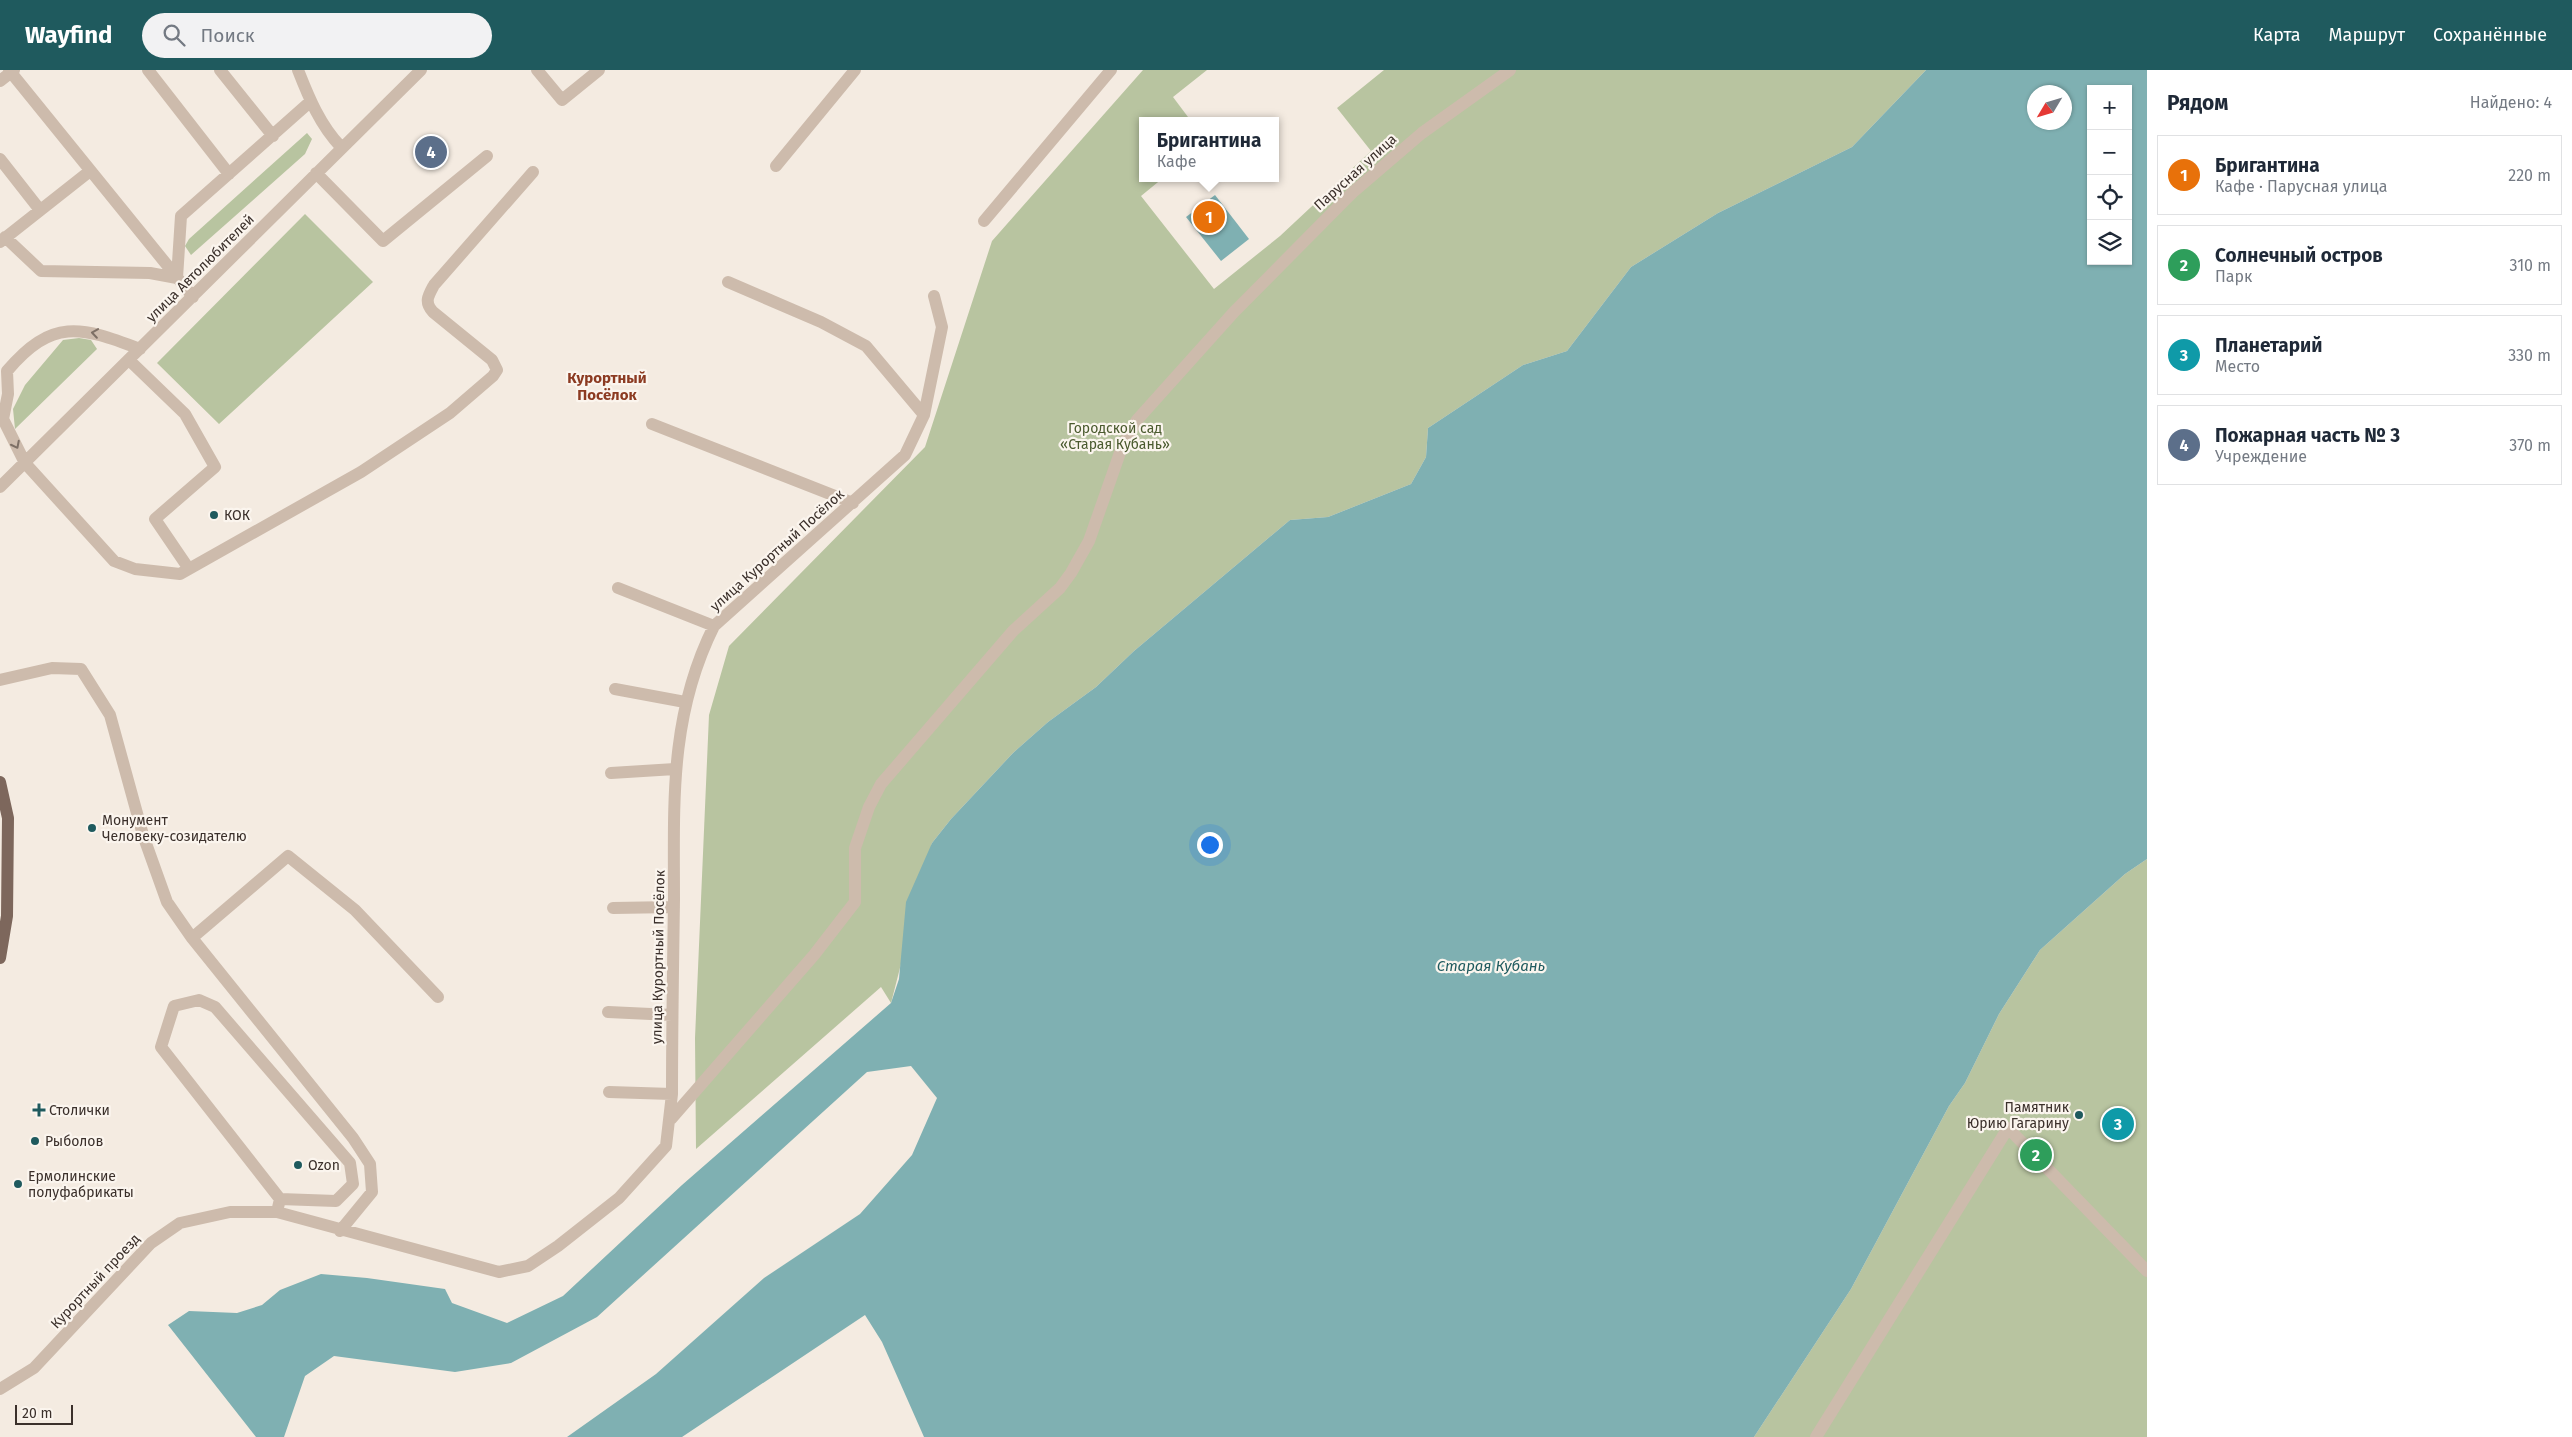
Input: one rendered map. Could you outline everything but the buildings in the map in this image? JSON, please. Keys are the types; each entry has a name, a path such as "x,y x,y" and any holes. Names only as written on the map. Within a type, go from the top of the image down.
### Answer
{"main road":[{"path":"0,782 8,818 7,916 0,958"}],"street":[{"path":"148,70 229,174"},
{"path":"220,70 274,136"},
{"path":"298,70 310,101 328,132 341,147"},
{"name":"улица Автолюбителей","path":"0,487 193,297 341,147 421,70"},
{"path":"537,70 562,100 599,70"},
{"path":"776,166 855,70"},
{"path":"984,221 1112,70"},
{"name":"Парусная улица","path":"671,1119 814,955 855,902 855,848 858,835 881,784 1013,631 1060,588 1071,573 1089,541 1122,447 1138,420 1234,312 1352,194 1422,133 1510,70"},
{"path":"0,81 11,71 193,297"},
{"path":"177,278 181,216 274,136 310,101"},
{"path":"316,173 383,241 487,156"},
{"path":"0,159 40,210"},
{"path":"90,171 3,240 41,271 150,274 177,278"},
{"path":"140,348 98,332 57,332 26,349 7,371 8,394 3,419 25,463 114,561 135,569 180,574 369,466 450,413 481,389 497,370 492,360 433,312 428,306 427,298 434,284 532,172"},
{"path":"728,282 821,322 866,346 924,415"},
{"name":"улица Курортный Посёлок","path":"666,1146 671,1119 672,1094 675,769 685,702 700,654 714,626 905,455 924,415 942,326 934,296"},
{"path":"129,360 185,414 216,467 155,518 188,570"},
{"path":"652,424 853,503"},
{"path":"618,588 714,626"},
{"path":"0,680 52,668 81,669 110,715 143,835 168,902 192,938 353,1138 370,1164 372,1192 340,1230"},
{"path":"615,689 685,702"},
{"path":"611,773 675,769"},
{"path":"192,938 288,856 355,910 438,997"},
{"path":"613,908 674,907"},
{"path":"199,1000 215,1007 350,1163 353,1184 336,1201 280,1199 161,1047 174,1006 199,1000"},
{"path":"608,1012 672,1015"},
{"path":"610,1092 672,1094"},
{"path":"1816,1437 2008,1128 2147,1271"},
{"name":"Курортный проезд","path":"0,1389 34,1368 151,1243 180,1224 230,1212 277,1212 499,1272 528,1266 558,1246 620,1198 666,1146"},
{"path":"277,1212 280,1199"}],"green space":[{"name":"Городской сад «Старая Кубань»","path":"1143,70 1207,70 1173,97 1188,117 1139,117 1139,182 1158,182 1141,196 1214,289 1280,236 1371,151 1337,108 1384,70 1926,70 1852,147 1718,213 1631,267 1567,351 1523,365 1428,428 1426,457 1411,484 1328,517 1290,520 1134,651 1096,687 1048,722 1013,753 951,819 932,843 891,1003 881,987 696,1149 695,1038 709,715 729,646 925,447 992,241"},
{"path":"307,133 312,139 305,154 191,255 185,246 189,239"},
{"path":"305,214 373,282 219,424 157,363"},
{"path":"79,338 91,340 97,349 15,429 13,409 25,385 63,340"},
{"path":"2147,859 2147,1437 1754,1437 1851,1289 1949,1106 1965,1083 1999,1014 2040,950 2125,874"}],"water":[{"name":"Старая Кубань","path":"1926,70 2147,70 2147,859 2125,874 2040,950 1999,1014 1965,1083 1949,1106 1851,1289 1754,1437 924,1437 882,1342 865,1315 682,1437 567,1437 656,1374 764,1278 860,1214 912,1155 937,1098 911,1066 867,1072 597,1317 511,1363 455,1372 334,1356 305,1376 284,1437 256,1437 168,1325 189,1311 237,1313 262,1305 280,1290 321,1274 367,1278 445,1289 452,1303 507,1323 563,1296 682,1185 891,1003 899,979 906,902 932,843 951,819 1013,753 1048,722 1096,687 1134,651 1290,520 1328,517 1411,484 1426,457 1428,428 1523,365 1567,351 1631,267 1718,213 1852,147"},
{"path":"1215,195 1249,239 1221,261 1186,217"}],"place":[{"name":"Пожарная часть № 3","path":"431,152"},
{"name":"Бригантина","path":"1209,217"},
{"name":"КОК","path":"214,515"},
{"name":"Монумент Человеку-созидателю","path":"92,828"},
{"name":"Столички","path":"39,1110"},
{"name":"Памятник Юрию Гагарину","path":"2079,1115"},
{"name":"Планетарий","path":"2118,1124"},
{"name":"Рыболов","path":"35,1141"},
{"name":"Солнечный остров","path":"2036,1155"},
{"name":"Ozon","path":"298,1165"},
{"name":"Ермолинские полуфабрикаты","path":"18,1184"}],"district":[{"name":"Курортный Посёлок","path":"607,386"}]}
